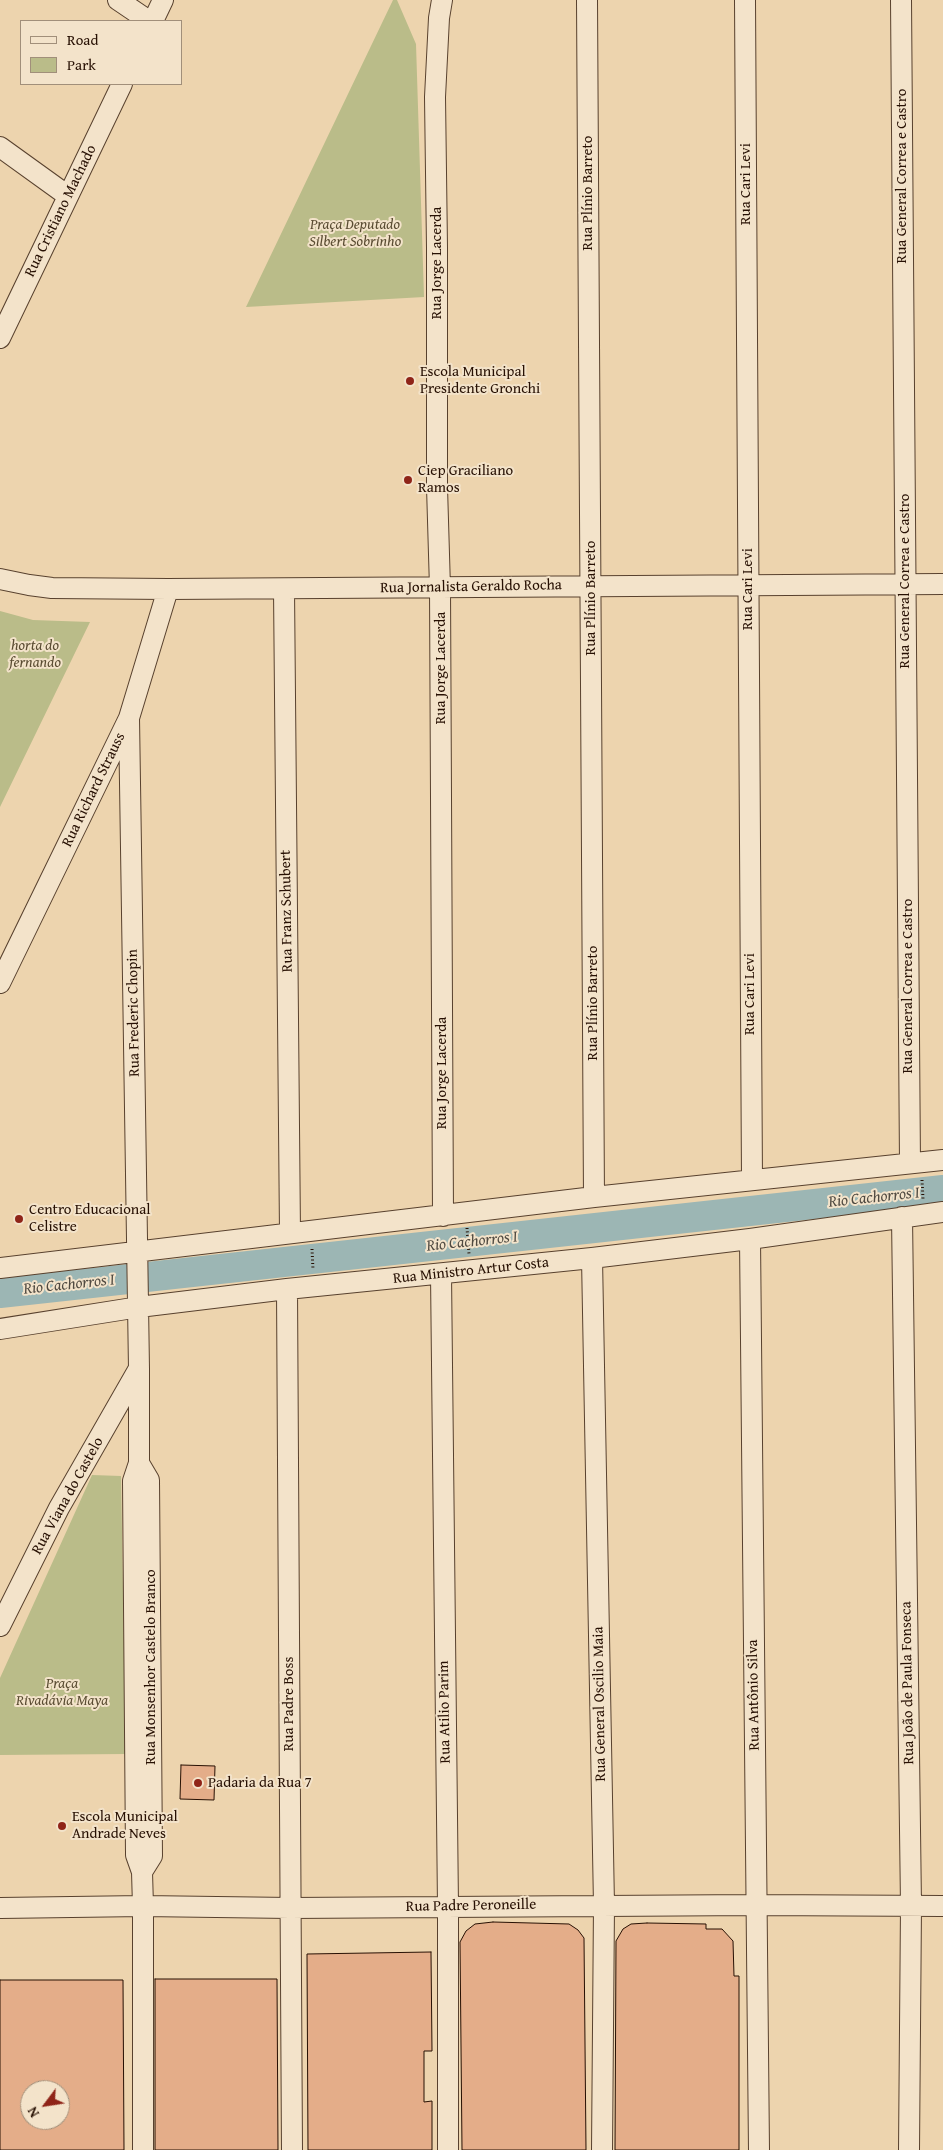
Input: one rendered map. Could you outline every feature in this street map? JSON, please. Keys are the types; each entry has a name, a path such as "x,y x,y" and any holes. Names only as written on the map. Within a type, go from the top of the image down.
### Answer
{"street":[{"path":"118,0 148,20"},
{"path":"153,20 163,0"},
{"name":"Rua Jorge Lacerda","path":"442,0 439,18 435,97 443,1216"},
{"name":"Rua Plínio Barreto","path":"587,0 594,1197"},
{"name":"Rua Cari Levi","path":"745,0 752,1179"},
{"name":"Rua General Correa e Castro","path":"901,0 905,584 916,1168"},
{"name":"Rua Cristiano Machado","path":"0,338 122,85"},
{"path":"0,147 68,196"},
{"name":"Rua Jornalista Geraldo Rocha","path":"0,579 29,586 52,588 168,589 943,584"},
{"name":"Rua Richard Strauss","path":"0,984 129,718 168,589"},
{"name":"Rua Franz Schubert","path":"284,589 290,1233"},
{"name":"Rua Frederic Chopin","path":"129,718 139,1300"},
{"path":"0,1268 138,1258 290,1233 752,1179 916,1168 943,1160"},
{"name":"Rua Ministro Artur Costa","path":"0,1329 139,1300 287,1289 592,1258 750,1239 943,1212"},
{"name":"Rua João de Paula Fonseca","path":"902,1217 911,1906 909,2150"},
{"name":"Rua Antônio Silva","path":"750,1239 759,2150"},
{"name":"Rua General Oscilio Maia","path":"592,1258 604,1905 602,2150"},
{"name":"Rua Atilio Parim","path":"441,1274 448,1906 448,2150"},
{"name":"Rua Padre Boss","path":"287,1289 292,2150"},
{"name":"Rua Monsenhor Castelo Branco","path":"139,1300 140,1463 133,1481 133,1491 136,1855 142,1872 143,1906 144,2150"},
{"name":"Rua Viana do Castelo","path":"0,1626 59,1508 139,1368"},
{"name":"Rua Padre Peroneille","path":"0,1908 604,1905 943,1906"}],"path":[{"path":"916,1168 923,1203"},
{"path":"467,1224 469,1257"},
{"path":"311,1241 314,1275"}],"green space":[{"name":"Praça Deputado Silbert Sobrinho","path":"393,0 397,0 416,44 424,297 246,307"},
{"name":"horta do fernando","path":"0,611 33,620 90,622 0,807"},
{"name":"Praça Rivadávia Maya","path":"92,1475 121,1476 126,1754 0,1755 0,1678"}],"building":[{"name":"Padaria da Rua 7","path":"181,1765 215,1766 214,1800 180,1799"},
{"path":"493,1922 569,1924 578,1930 584,1938 586,2150 462,2150 460,1942 466,1931 475,1924"},
{"path":"631,1924 706,1924 706,1929 722,1929 733,1941 734,1976 739,1976 739,2150 615,2150 616,1941 623,1929"},
{"path":"431,1952 432,2051 424,2051 424,2102 432,2101 432,2150 308,2150 307,1954"},
{"path":"155,1979 277,1979 278,2150 155,2150"},
{"path":"0,1980 123,1980 124,2150 0,2150"}],"waterway":[{"name":"Rio Cachorros I","path":"0,1293 943,1190"}],"place":[{"name":"Escola Municipal Presidente Gronchi","path":"410,381"},
{"name":"Ciep Graciliano Ramos","path":"408,480"},
{"name":"Centro Educacional Celistre","path":"19,1219"},
{"name":"Padaria da Rua 7","path":"198,1783"},
{"name":"Escola Municipal Andrade Neves","path":"62,1826"}]}
